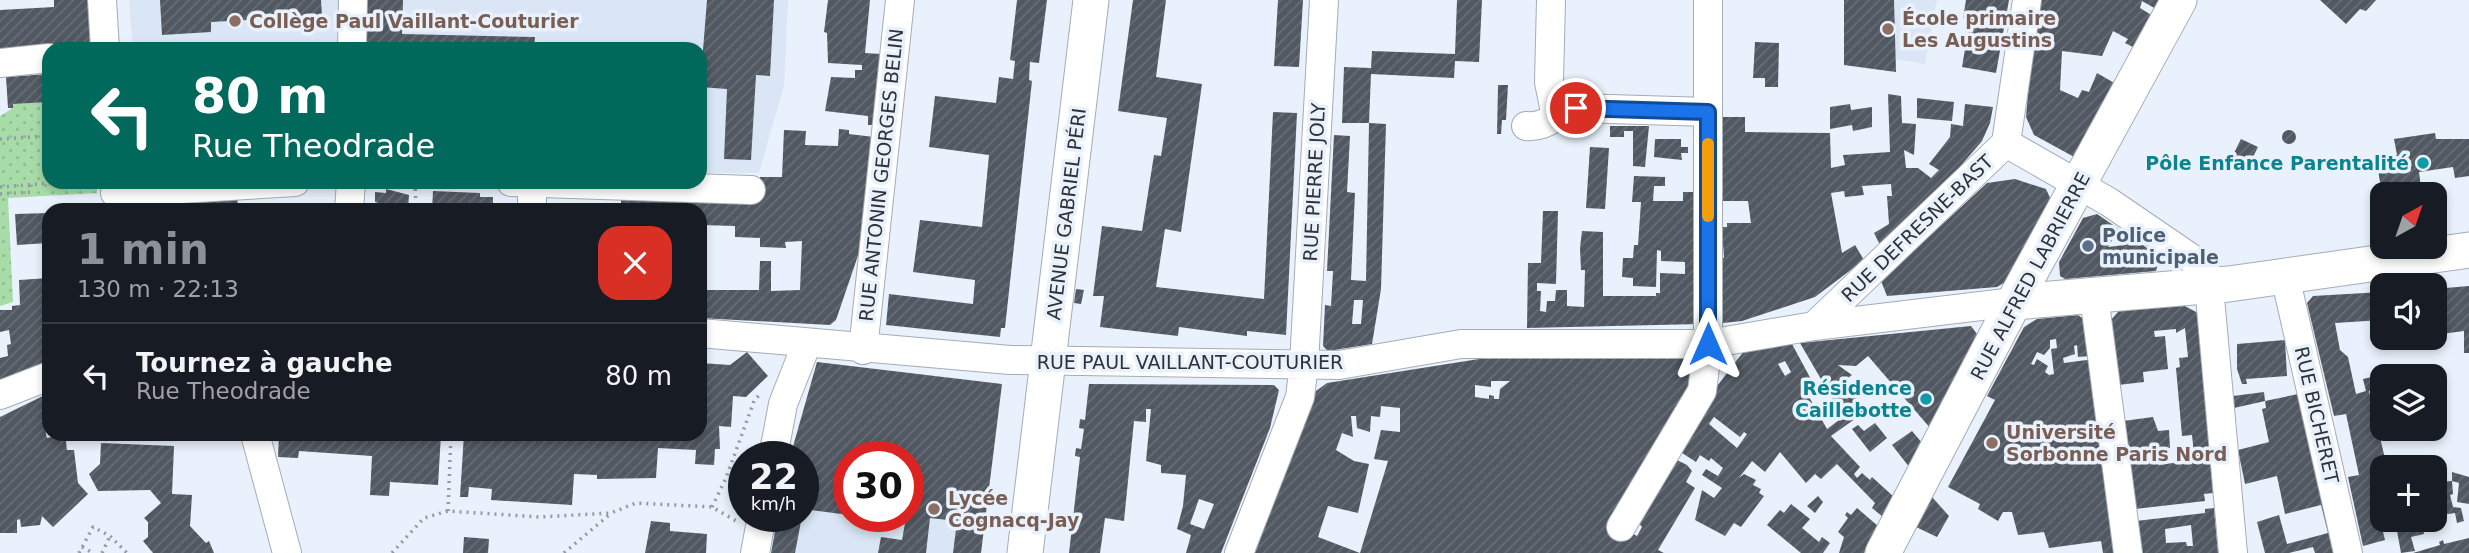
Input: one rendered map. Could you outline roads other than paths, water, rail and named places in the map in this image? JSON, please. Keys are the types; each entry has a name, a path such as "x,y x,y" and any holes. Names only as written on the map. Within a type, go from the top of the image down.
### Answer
{"main road":[{"name":"AVENUE GABRIEL PÉRI","path":"1025,553 1091,0"},
{"name":"RUE ALFRED LABRIERRE","path":"1883,553 2014,302 2179,0"},
{"path":"2014,302 2209,286 2469,250"}],"street":[{"path":"102,0 105,42"},
{"path":"352,42 353,0"},
{"name":"RUE ANTONIN GEORGES BELIN","path":"863,349 900,0"},
{"name":"RUE PIERRE JOLY","path":"1239,553 1300,397 1324,0"},
{"path":"1551,0 1549,82 1556,117"},
{"path":"1621,527 1702,391 1708,344 1708,0"},
{"name":"RUE DEFRESNE-BAST","path":"1814,326 2006,143 2027,0"},
{"path":"0,63 42,59"},
{"path":"1526,126 1545,124 1576,108 1708,112"},
{"path":"2006,143 2079,185 2191,258 2205,270 2209,286 2233,553"},
{"path":"115,195 198,189"},
{"path":"525,192 751,190"},
{"name":"RUE BICHERET","path":"2285,276 2348,553"},
{"path":"2094,296 2128,553"},
{"name":"RUE PAUL VAILLANT-COUTURIER","path":"707,334 863,349 1048,361 1339,365 1461,344 1708,344 1814,326 2014,302"},
{"path":"776,441 783,404 807,343"},
{"path":"0,395 42,379"},
{"path":"256,441 287,553"}],"place":[{"name":"Collège Paul Vaillant-Couturier","path":"235,21"},
{"name":"École primaire Les Augustins","path":"1888,29"},
{"name":"Pôle Enfance Parentalité","path":"2423,163"},
{"name":"Police municipale","path":"2088,246"},
{"name":"Résidence Caillebotte","path":"1926,399"},
{"name":"Université Sorbonne Paris Nord","path":"1992,443"},
{"name":"Lycée Cognacq-Jay","path":"934,509"}]}
